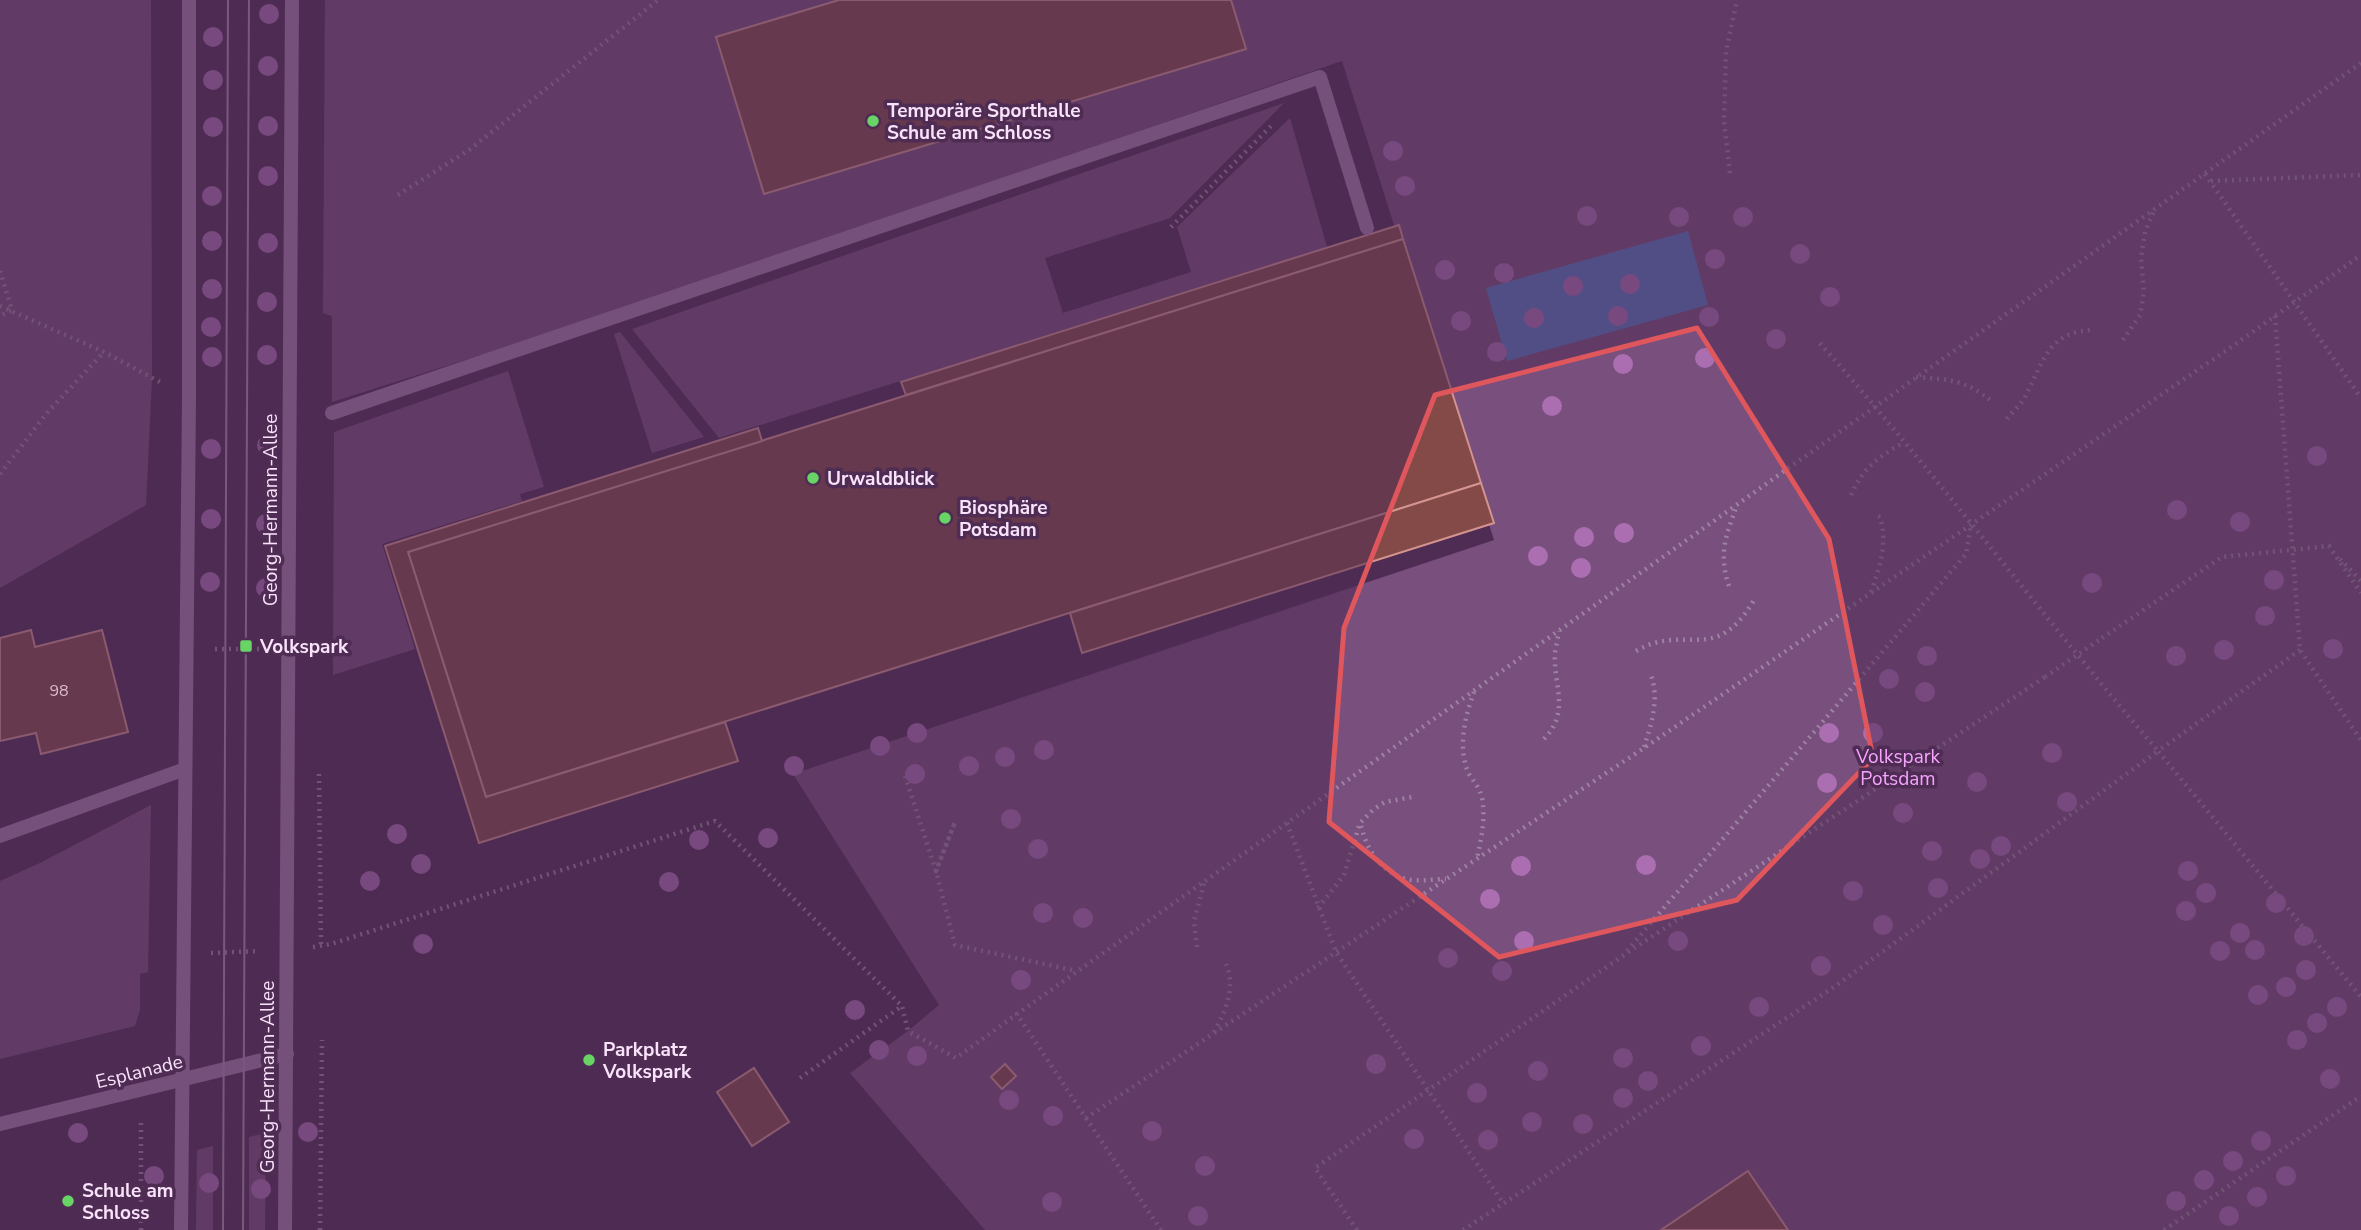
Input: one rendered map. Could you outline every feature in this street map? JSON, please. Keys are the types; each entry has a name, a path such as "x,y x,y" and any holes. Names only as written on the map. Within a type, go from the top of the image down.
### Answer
{"street":[{"path":"181,1230 189,398 189,0"},
{"name":"Georg-Hermann-Allee","path":"285,1230 292,0"},
{"path":"332,413 1320,77 1367,228"},
{"path":"0,836 185,769"},
{"name":"Esplanade","path":"0,1124 287,1054"}],"path":[{"path":"398,195 469,150 658,0"},
{"path":"1730,173 1724,121 1726,51 1737,0"},
{"path":"183,955 321,947 715,821 902,1006 908,1031 956,1058 2361,63"},
{"path":"1171,227 1273,124"},
{"path":"2205,174 2361,398"},
{"path":"2210,181 2361,175"},
{"path":"2123,340 2140,315 2144,292 2141,258 2145,232 2154,210"},
{"path":"1086,1118 1644,748 2361,255"},
{"path":"0,271 12,310"},
{"path":"0,306 104,352 189,398"},
{"path":"0,316 12,310"},
{"path":"2275,316 2300,650 2361,740"},
{"path":"2007,419 2026,396 2051,345 2076,331 2092,330"},
{"path":"1818,341 1875,406 2076,655 2361,997"},
{"path":"0,474 46,414 104,352"},
{"path":"1916,377 1957,380 1974,387 1993,402"},
{"path":"1852,495 1860,475 1881,456 1904,442"},
{"path":"1729,586 1723,569 1723,547 1737,504"},
{"path":"1871,592 1883,555 1884,529 1880,517 1876,514"},
{"path":"1623,955 1966,554 1971,524"},
{"path":"1357,1230 1315,1168 1623,955 2222,557 2329,546"},
{"path":"2329,546 2361,581"},
{"path":"2329,546 2361,593"},
{"path":"1636,651 1651,642 1714,640 1734,628 1754,600"},
{"path":"1544,739 1558,721 1559,694 1555,654 1559,631"},
{"path":"1463,1230 1833,987 2300,650"},
{"path":"1644,748 1652,722 1655,694 1650,673"},
{"path":"1474,691 1466,714 1464,754 1469,773 1478,785 1482,797 1484,821 1477,859"},
{"path":"905,776 936,871 955,944 1078,972"},
{"path":"1318,908 1344,875 1360,823 1385,802 1412,797"},
{"path":"936,871 955,822"},
{"path":"1287,823 1336,952 1503,1203"},
{"path":"1360,823 1366,844 1387,870 1407,880 1447,879"},
{"path":"1197,947 1194,921 1204,883"},
{"path":"1213,1034 1230,995 1230,973 1226,964"},
{"path":"800,1078 902,1006"},
{"path":"1017,1014 1161,1230"},
{"path":"320,1230 322,1040"},
{"path":"141,1090 141,1230"},
{"path":"2164,1230 2361,1096"}],"highlighted area":[{"path":"1697,328 1829,539 1873,758 1737,900 1499,957 1329,822 1344,628 1435,395"}],"green space":[{"path":"0,0 151,0 152,378 146,505 0,588"},
{"name":"Volkspark Potsdam","path":"325,0 2361,0 2361,1230 985,1230 850,1073 939,1005 793,774 1494,540 1342,61 601,317 332,402 332,316 323,313"},
{"path":"1284,103 1170,218 1045,258 1063,313 1191,272 1177,227 1290,118 1327,247 719,438 632,329"},
{"path":"620,332 704,437 652,453 614,334"},
{"path":"508,371 544,487 520,494 522,501 382,544 415,649 333,675 334,432"},
{"path":"151,805 148,972 140,974 140,1010 135,1026 0,1059 0,881"},
{"path":"266,1133 265,1230 249,1230 249,1137"},
{"path":"213,1146 213,1230 196,1230 197,1150"}],"water":[{"path":"1688,231 1708,305 1507,361 1486,288"}],"building":[{"name":"Temporäre Sporthalle Schule am Schloss","path":"839,0 1231,0 1246,49 764,194 716,37"},
{"path":"1399,225 1403,239 906,395 901,382"},
{"name":"Biosphäre Potsdam","path":"1403,239 1481,483 486,797 408,552"},
{"path":"758,428 762,441 408,552 486,797 725,722 738,761 479,843 385,546"},
{"path":"1481,483 1494,523 1082,653 1070,613"},
{"path":"31,630 35,647 102,630 128,732 41,754 36,733 0,741 0,638"},
{"path":"1005,1064 1016,1076 1002,1089 991,1077"},
{"path":"754,1068 789,1122 752,1146 717,1092"},
{"path":"1748,1171 1788,1230 1661,1230"}],"tram line":[{"path":"223,1230 228,0"},
{"path":"243,1230 249,0"}],"place":[{"name":"Temporäre Sporthalle Schule am Schloss","path":"873,121"},
{"name":"Urwaldblick","path":"813,478"},
{"name":"Biosphäre Potsdam","path":"945,518"},
{"name":"Volkspark","path":"246,646"},
{"name":"Parkplatz Volkspark","path":"589,1060"},
{"name":"Schule am Schloss","path":"68,1201"}]}
